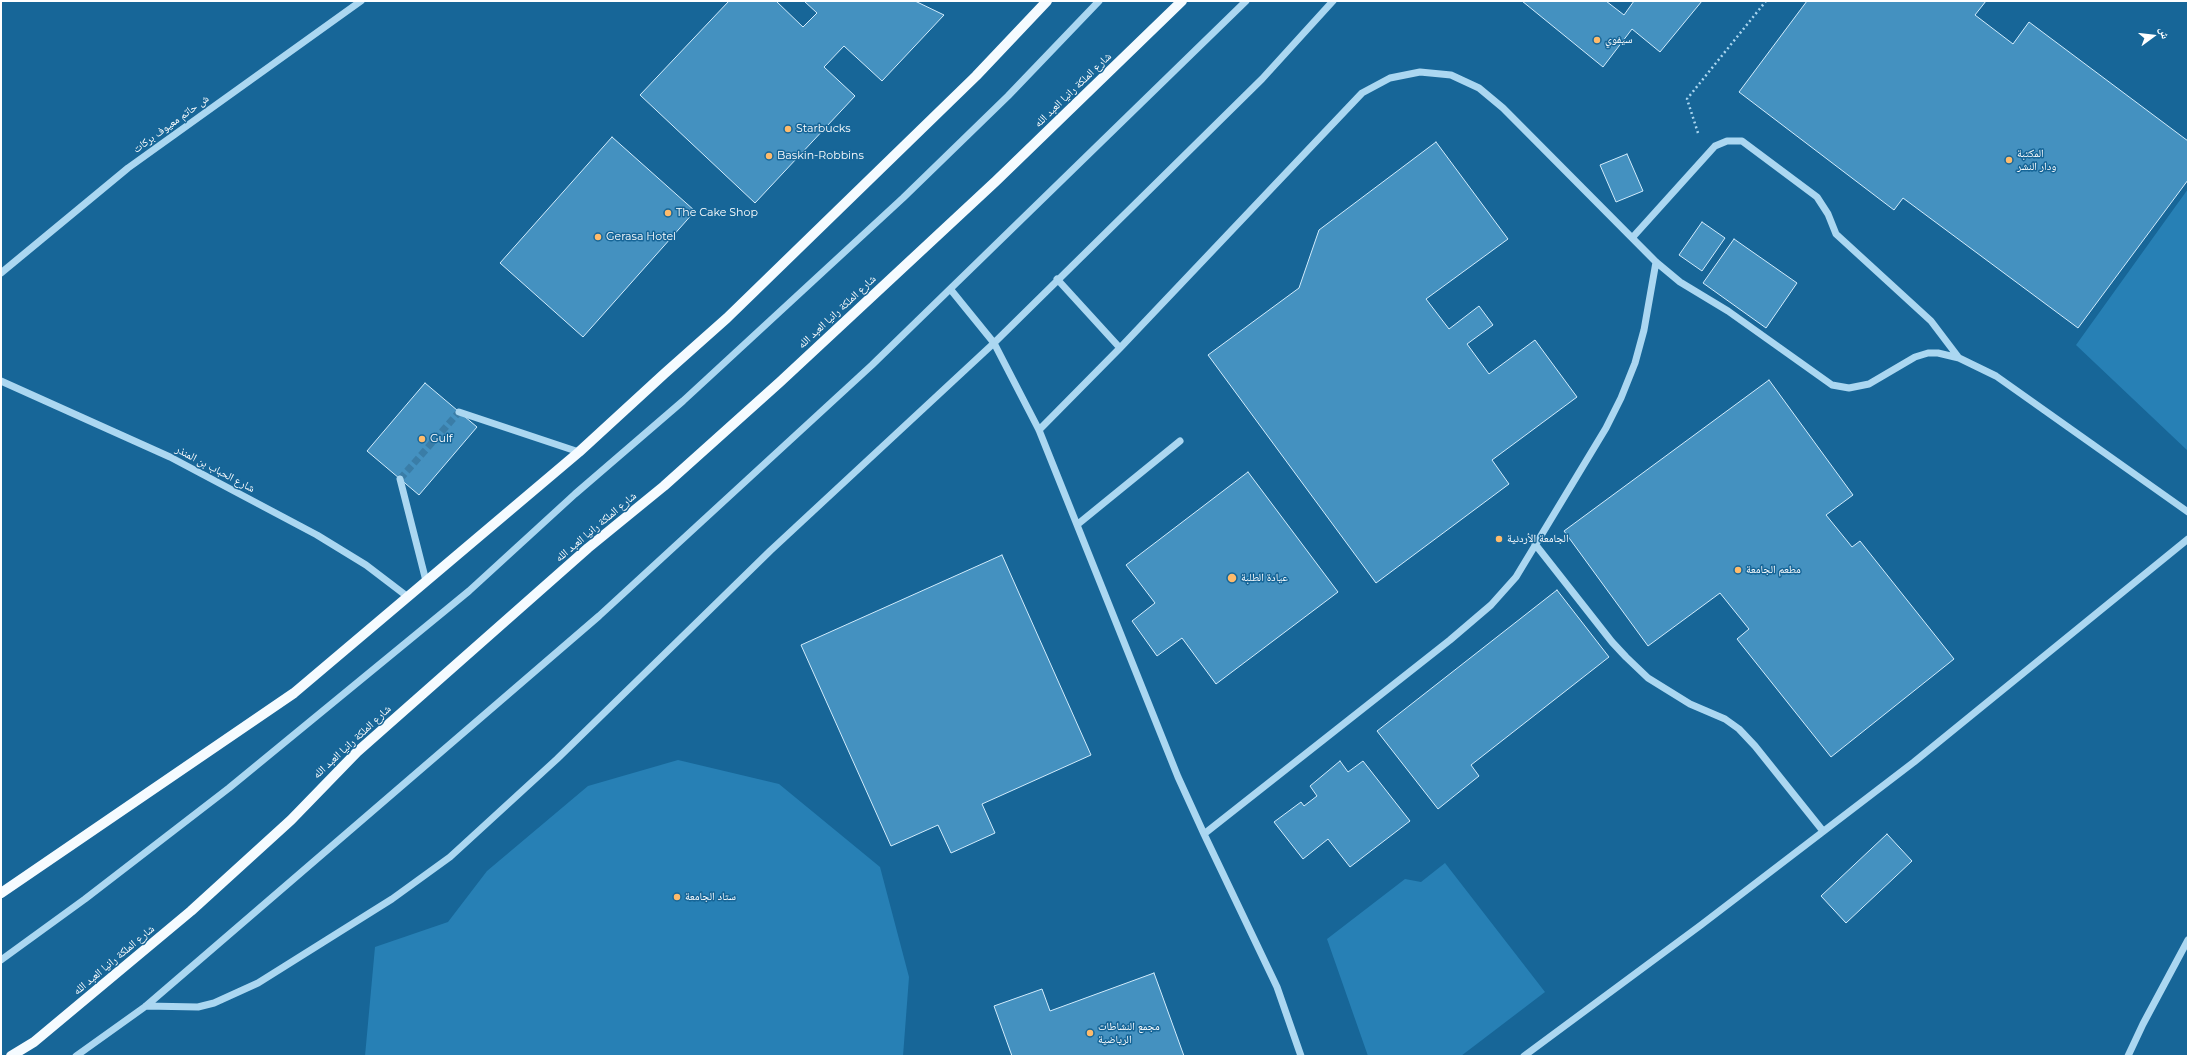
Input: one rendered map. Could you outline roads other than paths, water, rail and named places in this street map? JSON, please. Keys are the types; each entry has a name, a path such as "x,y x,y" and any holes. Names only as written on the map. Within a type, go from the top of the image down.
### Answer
{"main road":[{"path":"1,893 294,693 580,452 727,318 976,76 1047,1"},
{"name":"شارع الملكة رانيا العبد الله","path":"11,1056 34,1042 191,911 291,820 363,746 588,548 664,486 780,382 996,181 1182,1"}],"street":[{"name":"ش حاتم معيوف بركات","path":"1,273 128,168 361,1"},
{"path":"1,960 85,899 222,792 468,591 575,494 683,401 903,198 1008,96 1099,1"},
{"path":"76,1056 146,1006 599,616 872,365 951,290 1246,1"},
{"path":"146,1006 198,1007 214,1003 258,982 330,940 434,870 557,759 770,551 994,343 1057,279 1262,79 1333,1"},
{"path":"1039,430 1120,348 1362,93 1390,78 1420,72 1451,75 1480,88 1503,108 1656,262 1680,282 1728,311 1832,384 1849,388 1869,384 1915,357 1928,353 1938,353 1959,358 1996,376 2188,512"},
{"path":"1632,238 1715,146 1727,141 1742,141 1817,197 1828,214 1836,234 1932,321 1959,358"},
{"path":"1204,834 1450,640 1491,605 1516,577 1606,428 1621,398 1635,363 1642,336 1656,262"},
{"path":"1057,279 1120,348"},
{"path":"951,290 994,343 1039,430 1078,524 1178,777 1277,987 1301,1056"},
{"name":"شارع الحباب بن المنذر","path":"1,381 170,457 317,535 366,565 408,597"},
{"path":"459,412 580,452"},
{"path":"1078,524 1180,441"},
{"path":"400,479 426,581"},
{"path":"1524,1056 1701,925 1914,762 2188,539"},
{"path":"1535,544 1612,642 1626,657 1648,678 1690,704 1725,720 1739,729 1755,746 1823,831"},
{"path":"2128,1056 2143,1024 2188,940"}],"tunnel":[{"path":"400,479 459,412"}],"place":[{"name":"سيفوي","path":"1597,40"},
{"name":"Starbucks","path":"788,129"},
{"name":"Baskin-Robbins","path":"769,156"},
{"name":"المكتبة ودار النشر","path":"2009,160"},
{"name":"The Cake Shop","path":"668,213"},
{"name":"Gerasa Hotel","path":"598,237"},
{"name":"Gulf","path":"422,439"},
{"name":"الجامعة الأردنية","path":"1499,539"},
{"name":"مطعم الجامعة","path":"1738,570"},
{"name":"عيادة الطلبة","path":"1232,578"},
{"name":"ستاد الجامعة","path":"677,897"},
{"name":"مجمع النشاطات الرياضية","path":"1090,1033"}]}
